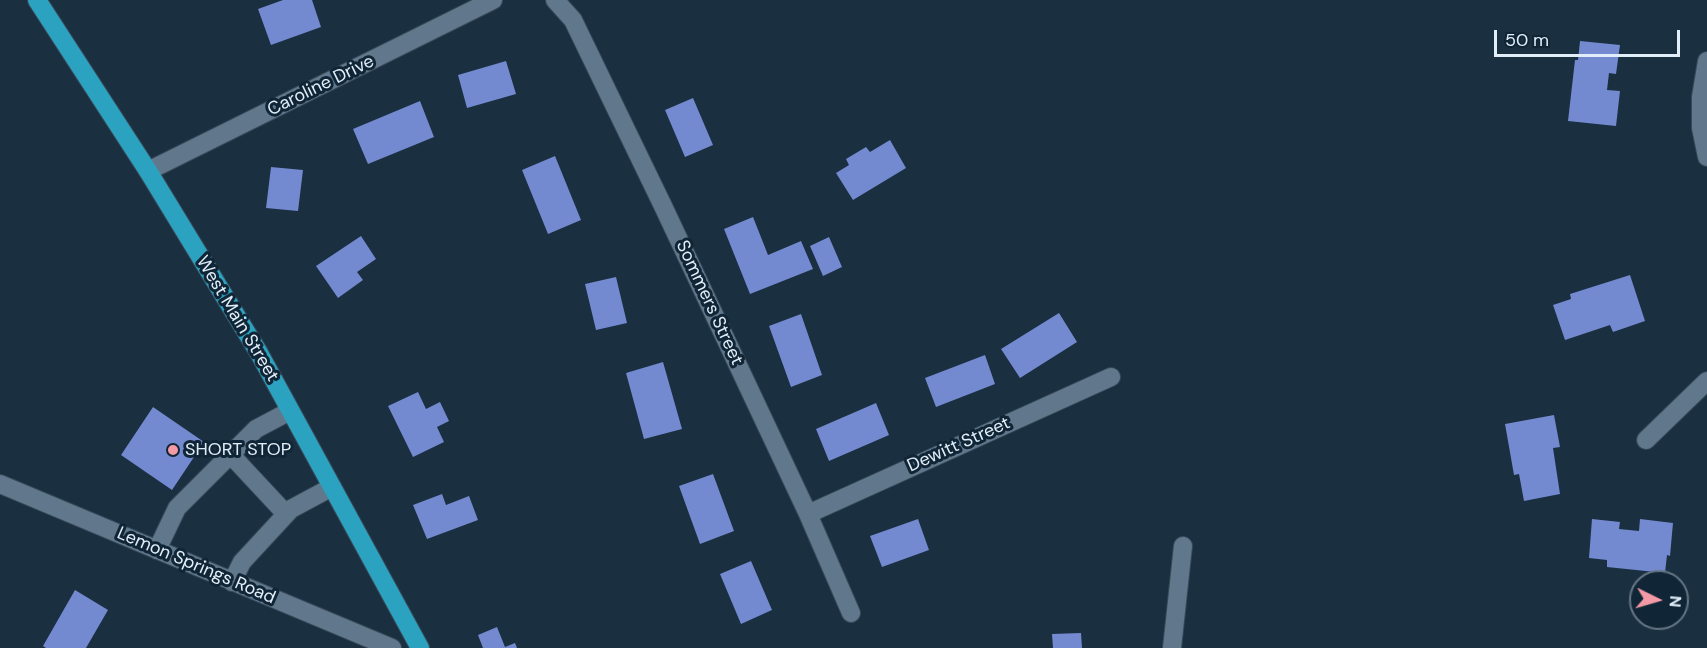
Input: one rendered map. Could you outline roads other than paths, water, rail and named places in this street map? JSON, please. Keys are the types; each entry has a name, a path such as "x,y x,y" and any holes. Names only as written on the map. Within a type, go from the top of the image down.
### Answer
{"main road":[{"name":"West Main Street","path":"37,0 148,171 259,353 420,648"}],"street":[{"name":"Caroline Drive","path":"148,171 493,0"},
{"name":"Sommers Street","path":"555,0 573,20 663,206 808,514 851,613"},
{"path":"1707,61 1701,97 1701,128 1707,158"},
{"name":"Dewitt Street","path":"808,514 1111,377"},
{"path":"1646,440 1707,381"},
{"path":"157,550 177,508 256,429 291,411"},
{"path":"230,454 286,514"},
{"name":"Lemon Springs Road","path":"0,484 392,648"},
{"path":"232,582 242,562 291,508 332,487"},
{"path":"1172,648 1183,546"}],"place":[{"name":"SHORT STOP","path":"173,450"}]}
